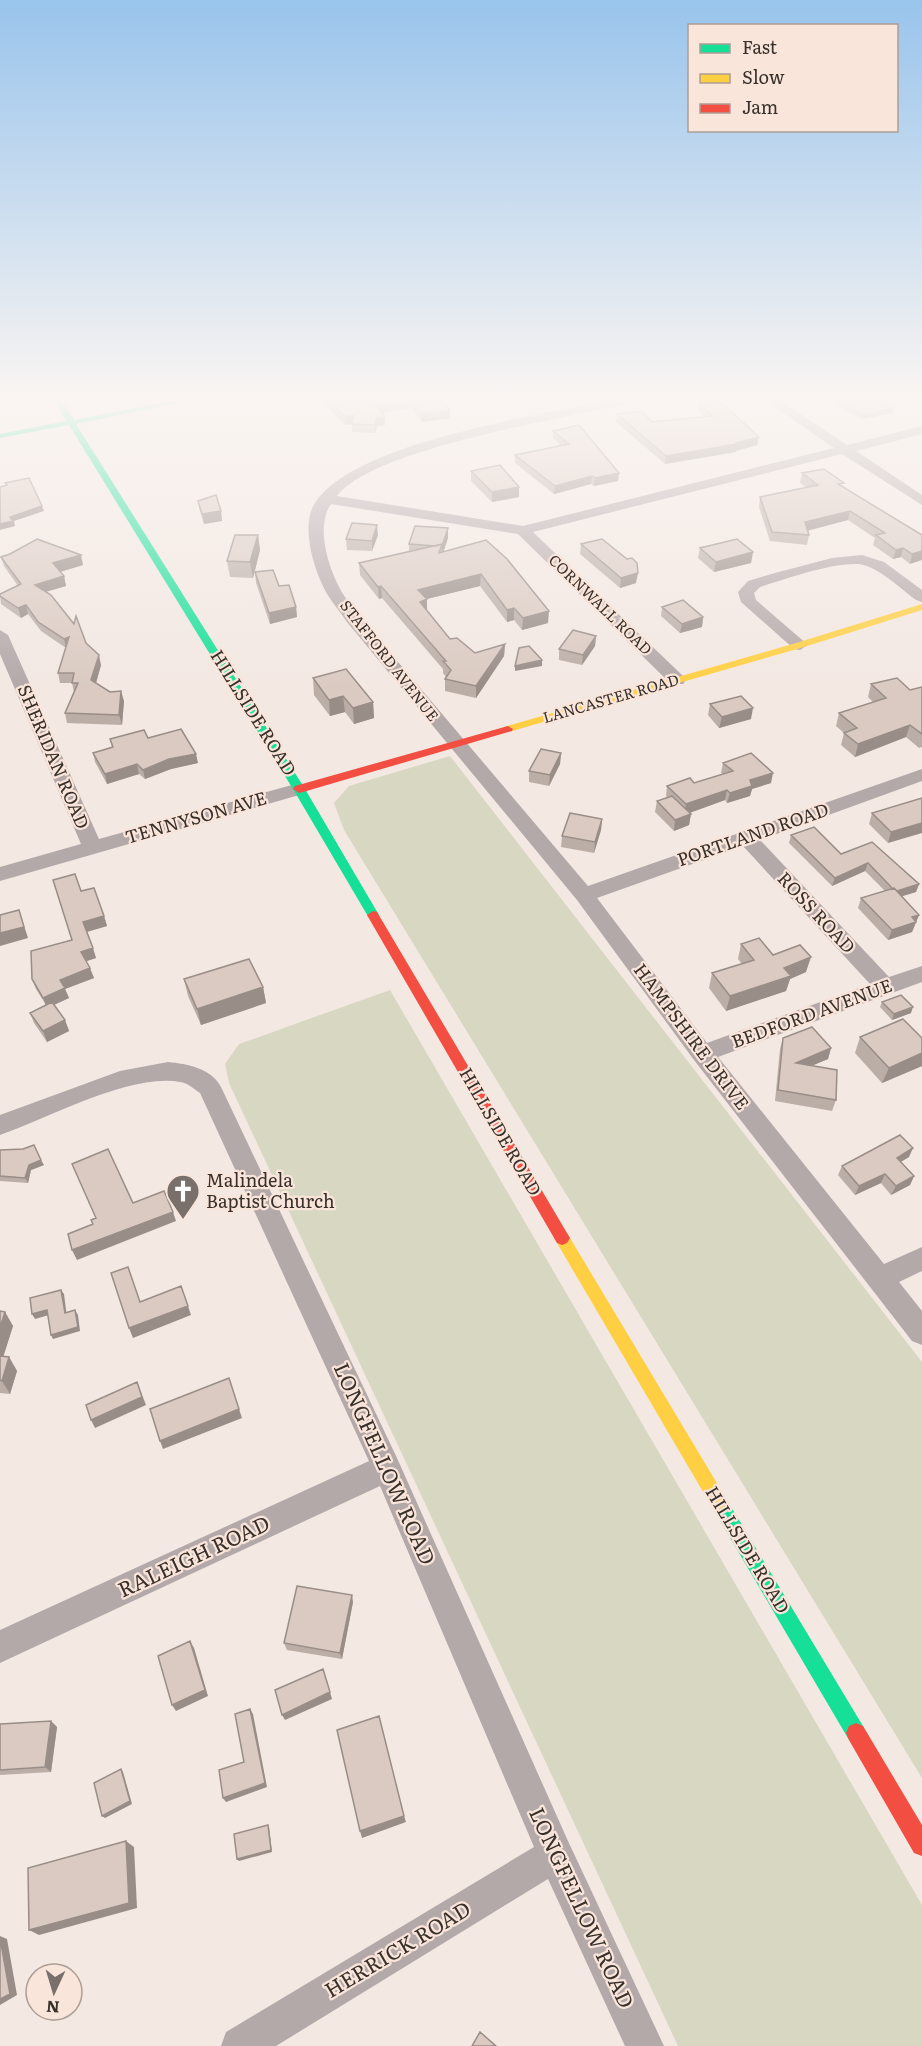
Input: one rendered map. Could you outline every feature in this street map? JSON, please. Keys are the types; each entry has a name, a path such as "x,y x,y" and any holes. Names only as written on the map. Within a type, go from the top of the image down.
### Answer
{"main road":[{"name":"HILLSIDE ROAD","path":"117,496 299,789 529,1183 922,1845"},
{"name":"LANCASTER ROAD","path":"299,789 677,681 922,607"}],"street":[{"name":"STAFFORD AVENUE","path":"329,496 319,510 316,537 330,585 352,619 456,744"},
{"path":"327,499 523,530 656,496"},
{"name":"CORNWALL ROAD","path":"523,530 677,681"},
{"path":"800,645 749,602 746,592 748,588 754,584 843,560 861,559 873,562 922,597"},
{"name":"SHERIDAN ROAD","path":"0,634 92,847"},
{"name":"HAMPSHIRE DRIVE","path":"456,744 584,895 702,1054 922,1332"},
{"name":"PORTLAND ROAD","path":"584,895 922,775"},
{"name":"TENNYSON AVE","path":"0,874 299,789"},
{"name":"ROSS ROAD","path":"746,837 886,987"},
{"name":"BEDFORD AVENUE","path":"702,1054 922,974"},
{"name":"LONGFELLOW ROAD","path":"0,1125 119,1081 155,1071 187,1073 209,1087 387,1468 555,1854 645,2046"},
{"path":"878,1279 922,1258"},
{"name":"RALEIGH ROAD","path":"0,1647 387,1468"},
{"name":"HERRICK ROAD","path":"240,2046 555,1854"}],"green space":[{"path":"450,756 922,1362 922,1778 344,830 334,803 349,786"},
{"path":"390,990 922,1905 922,2046 678,2046 229,1083 225,1064 239,1044"}],"building":[{"path":"0,496 38,496 42,506 10,517 13,521 0,524"},
{"path":"216,496 221,511 202,514 198,501"},
{"path":"859,496 922,535 922,551 912,554 903,548 896,550 876,535 885,533 850,511 805,522 809,535 772,532 760,497"},
{"path":"352,523 377,525 372,541 346,539"},
{"path":"415,526 448,528 442,546 442,544 436,546 409,544"},
{"path":"235,535 258,535 250,562 227,561"},
{"path":"37,539 81,555 53,563 64,576 35,585 51,595 74,624 76,616 86,643 99,655 91,680 110,692 121,691 119,715 65,713 78,683 72,683 74,673 58,673 69,637 64,639 38,622 26,605 18,608 0,596 21,584 1,557"},
{"path":"602,539 627,559 632,558 637,563 638,573 621,578 581,544"},
{"path":"737,539 753,552 716,562 700,548"},
{"path":"486,540 507,559 549,611 523,618 514,608 507,610 481,574 418,590 427,599 420,602 450,639 457,638 475,653 505,644 476,686 445,679 451,670 443,661 446,661 359,563 442,544 439,553"},
{"path":"273,570 279,586 289,585 296,607 269,613 255,572"},
{"path":"683,600 703,617 682,624 662,607"},
{"path":"573,630 596,636 583,655 559,649"},
{"path":"529,646 542,660 515,666 519,648"},
{"path":"346,669 373,702 353,708 343,696 329,700 313,678"},
{"path":"897,678 910,690 922,687 922,734 910,725 858,744 844,733 857,728 839,713 886,698 871,684"},
{"path":"741,696 753,708 722,717 710,704"},
{"path":"181,729 196,754 169,759 143,770 137,764 105,774 93,753 113,747 110,739 144,730 148,738"},
{"path":"541,749 561,753 550,775 529,771"},
{"path":"751,753 773,773 750,780 752,786 730,793 727,790 686,804 667,786 690,778 694,783 733,771 723,763"},
{"path":"672,796 691,814 675,820 657,801"},
{"path":"922,798 922,823 891,832 872,813"},
{"path":"570,813 602,819 595,842 562,836"},
{"path":"814,827 841,854 872,842 919,884 897,891 868,863 835,878 791,835"},
{"path":"75,874 81,891 94,888 104,916 83,922 93,948 81,952 90,968 60,980 65,988 43,998 32,979 31,951 72,940 53,880"},
{"path":"894,888 919,915 912,917 916,922 892,930 861,898"},
{"path":"19,910 24,927 0,933 0,915"},
{"path":"759,938 773,955 800,945 811,957 784,968 791,976 730,996 712,973 754,960 741,944"},
{"path":"249,959 263,987 197,1009 184,979"},
{"path":"901,995 913,1007 894,1014 882,1002"},
{"path":"52,1002 65,1020 43,1031 30,1013"},
{"path":"903,1019 922,1038 922,1053 889,1068 860,1037"},
{"path":"812,1027 831,1048 796,1063 837,1070 836,1100 778,1090 783,1038"},
{"path":"900,1135 913,1148 897,1158 914,1176 896,1186 885,1174 859,1186 842,1166"},
{"path":"34,1145 41,1160 29,1165 25,1178 0,1176 0,1150 23,1149"},
{"path":"108,1149 133,1203 164,1191 173,1212 72,1250 68,1234 93,1224 91,1220 96,1218 72,1164"},
{"path":"128,1267 140,1302 181,1286 188,1306 129,1328 111,1273"},
{"path":"61,1290 65,1313 75,1310 78,1327 51,1335 47,1310 32,1314 30,1298"},
{"path":"0,1311 5,1312 0,1328"},
{"path":"0,1356 9,1357 2,1381 0,1380"},
{"path":"229,1378 239,1409 160,1441 150,1409"},
{"path":"137,1382 142,1397 91,1420 86,1405"},
{"path":"297,1586 352,1595 340,1653 284,1643"},
{"path":"190,1641 205,1690 172,1705 158,1656"},
{"path":"323,1669 330,1692 282,1715 275,1690"},
{"path":"250,1709 265,1783 223,1798 219,1770 244,1762 235,1714"},
{"path":"379,1716 404,1816 360,1831 337,1730"},
{"path":"51,1721 45,1767 0,1770 0,1724"},
{"path":"121,1769 130,1801 102,1816 94,1783"},
{"path":"268,1825 271,1850 237,1859 234,1834"},
{"path":"126,1841 129,1903 29,1930 28,1868"},
{"path":"0,1938 10,1994 0,1999"},
{"path":"480,2032 496,2046 472,2046"}],"traffic: fast":[{"path":"117,496 299,789 373,915"},
{"path":"718,1501 856,1733"}],"traffic: slow":[{"path":"508,729 800,645 922,607"},
{"path":"562,1238 718,1501"}],"traffic: jam":[{"path":"299,789 508,729"},
{"path":"373,915 562,1238"},
{"path":"856,1733 922,1845"}],"place":[{"name":"Malindela Baptist Church","path":"183,1220"}]}
